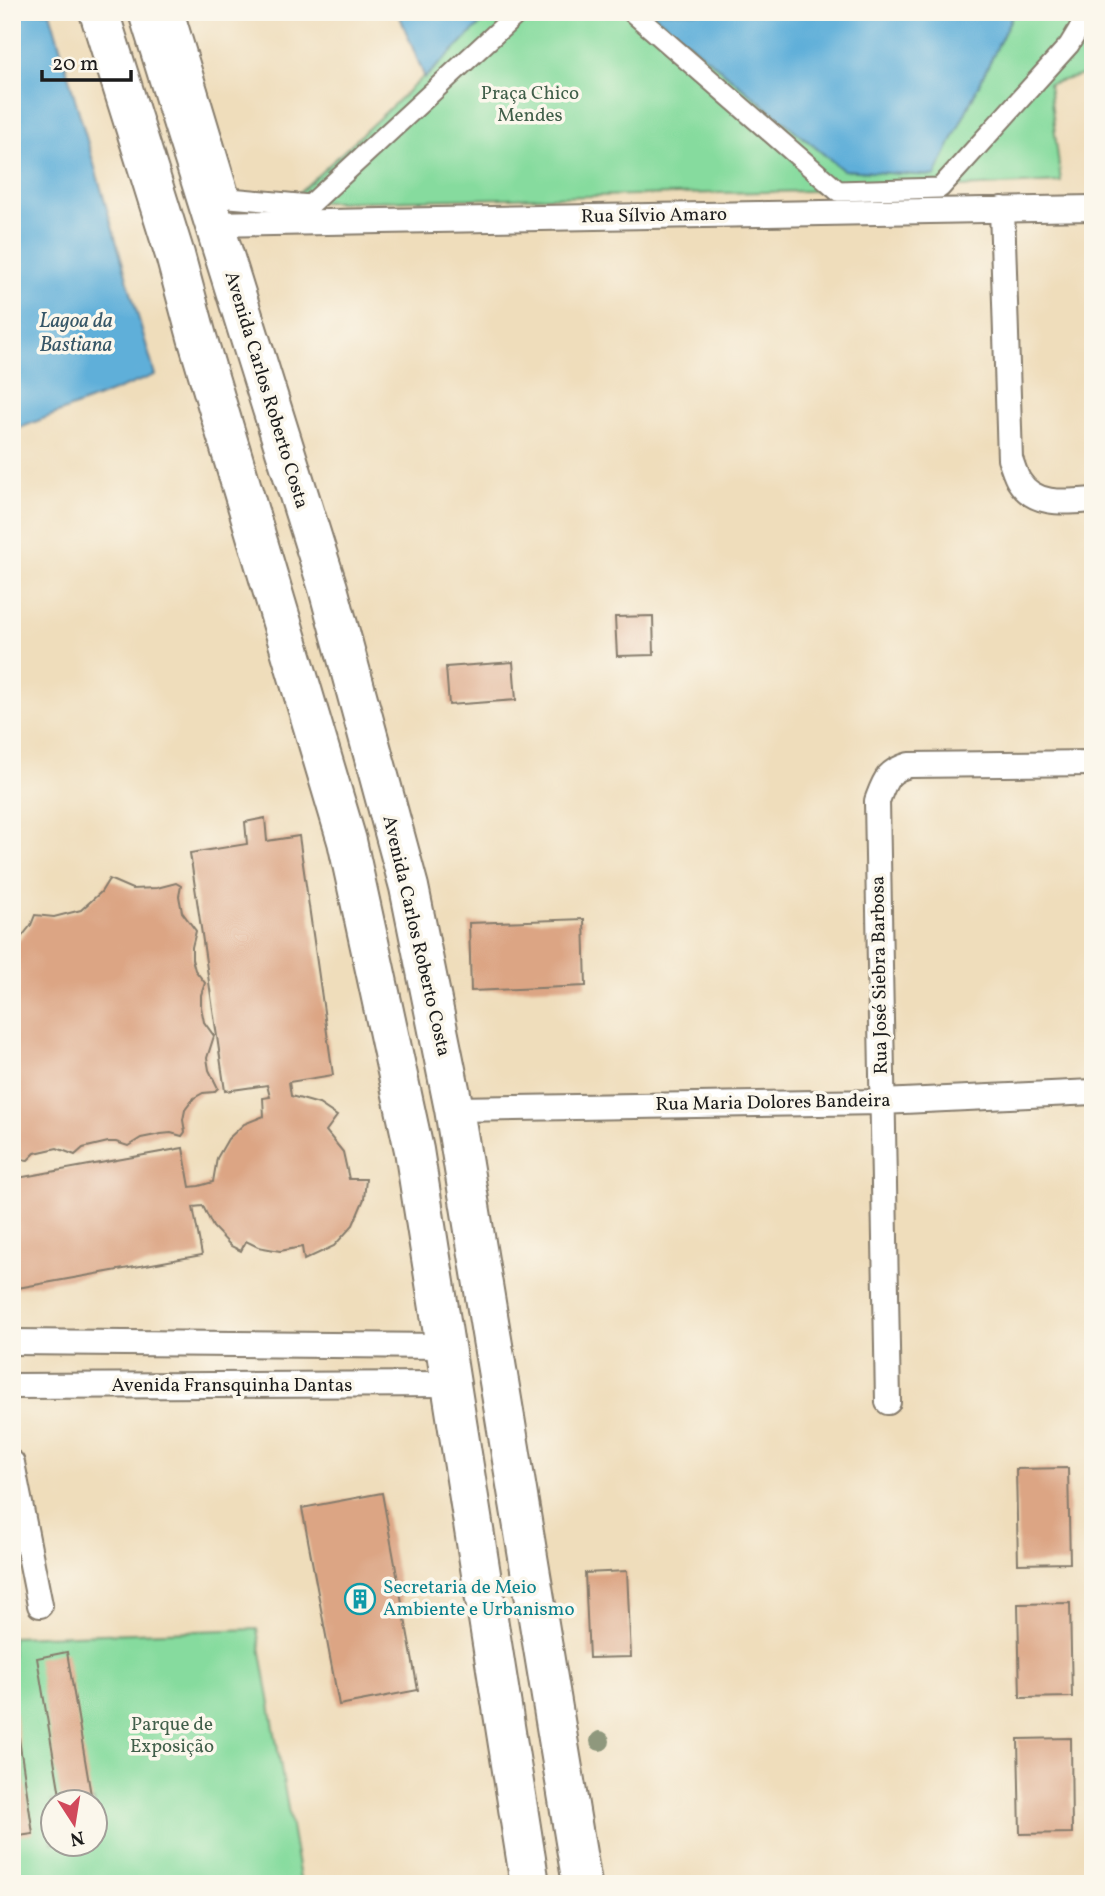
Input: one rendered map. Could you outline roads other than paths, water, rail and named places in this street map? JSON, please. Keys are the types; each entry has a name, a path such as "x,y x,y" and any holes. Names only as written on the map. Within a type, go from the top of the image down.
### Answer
{"main road":[{"path":"99,12 175,255 347,841 414,1150 530,1884"},
{"name":"Avenida Carlos Roberto Costa","path":"148,12 328,588 409,887 453,1109 582,1884"}],"street":[{"path":"174,12 230,198 310,205 519,12"},
{"path":"632,12 838,191 940,188 1069,46 1089,12"},
{"name":"Rua Sílvio Amaro","path":"214,224 1093,208"},
{"path":"1002,209 1010,459 1019,481 1033,496 1052,502 1093,500"},
{"name":"Rua José Siebra Barbosa","path":"888,1402 877,801 894,769 909,765 1093,763"},
{"name":"Rua Maria Dolores Bandeira","path":"453,1109 881,1101 1093,1092"},
{"path":"12,1342 445,1346"},
{"name":"Avenida Fransquinha Dantas","path":"12,1386 451,1384"},
{"path":"12,1463 40,1605"}],"water":[{"name":"Lagoa da Bastiana","path":"12,12 50,12 155,375 12,431"},
{"path":"398,12 493,12 425,78"},
{"path":"651,12 1014,12 935,176 843,170"}],"place":[{"name":"Secretaria de Meio Ambiente e Urbanismo","path":"360,1599"}],"park label":[{"name":"Praça Chico Mendes","path":"530,105"},
{"name":"Parque de Exposição","path":"172,1736"}]}
